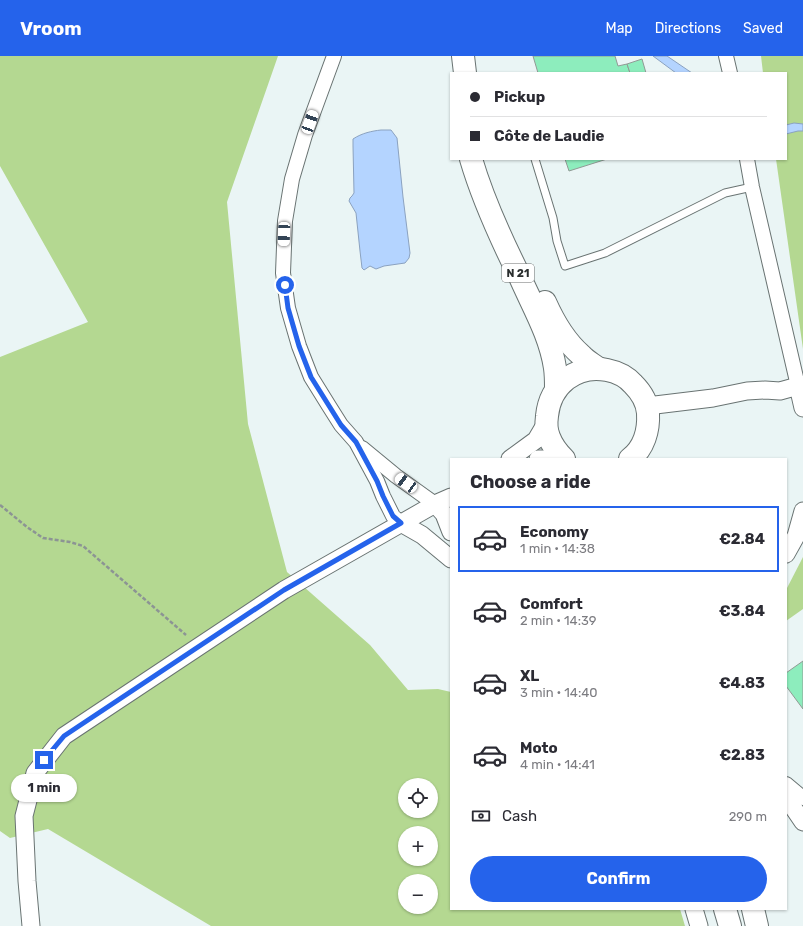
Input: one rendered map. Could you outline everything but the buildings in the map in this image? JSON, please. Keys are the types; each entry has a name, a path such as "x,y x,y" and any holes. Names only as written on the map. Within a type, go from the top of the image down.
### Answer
{"highway":[{"path":"450,56 452,72"},
{"path":"463,56 465,72"},
{"name":"N 21","path":"471,160 478,182 495,225 548,339 556,369 556,389"},
{"name":"N 21","path":"484,160 500,206 550,313 570,343 581,356 599,369"},
{"path":"563,458 554,448 548,436 546,423 548,405 556,389 568,378 582,371 599,369 615,372 629,379 640,391 647,406 649,423 646,435 644,441 633,458"},
{"path":"725,910 730,926"},
{"path":"752,910 757,926"}],"street":[{"path":"334,56 305,135 292,179 285,221 283,273 288,308 299,346 311,377 341,425 356,442 396,476 435,504 444,514 450,529"},
{"path":"726,56 730,72"},
{"path":"747,160 752,187 803,408"},
{"path":"647,406 713,398 747,391 780,391 798,386"},
{"path":"511,458 536,440 546,423"},
{"path":"356,442 377,481 393,516 401,523 422,535 450,558"},
{"path":"31,926 24,816 35,773 64,736 284,590 435,504 450,497"},
{"path":"787,552 796,536 803,510"},
{"path":"787,785 803,798"},
{"path":"787,798 803,822"},
{"path":"694,910 699,926"}],"lane":[{"path":"535,160 553,218 557,241 565,266 605,253 725,193 752,187"}],"path":[{"path":"0,505 43,538 70,542 83,546 198,646"}],"green space":[{"path":"0,56 278,56 227,202 248,424 287,572 370,645 408,690 438,689 450,692 450,910 680,910 685,926 211,926 48,829 10,838 0,831 0,357 88,322 0,166"},
{"path":"761,56 803,56 803,349 776,160 787,160 787,72 763,72"},
{"path":"803,557 803,609 787,620 787,588"}],"water":[{"path":"653,56 667,56 691,72 675,72"},
{"path":"794,123 803,124 803,131 787,134 787,125"},
{"path":"381,130 391,130 397,138 410,253 409,258 405,263 384,266 376,269 370,266 364,270 362,268 356,213 349,201 354,193 353,139 360,135"}],"route":[{"path":"44,760 64,736 76,728 284,590 401,523 393,516 377,481 356,442 341,425 311,377 299,346 288,308 285,285"}]}
